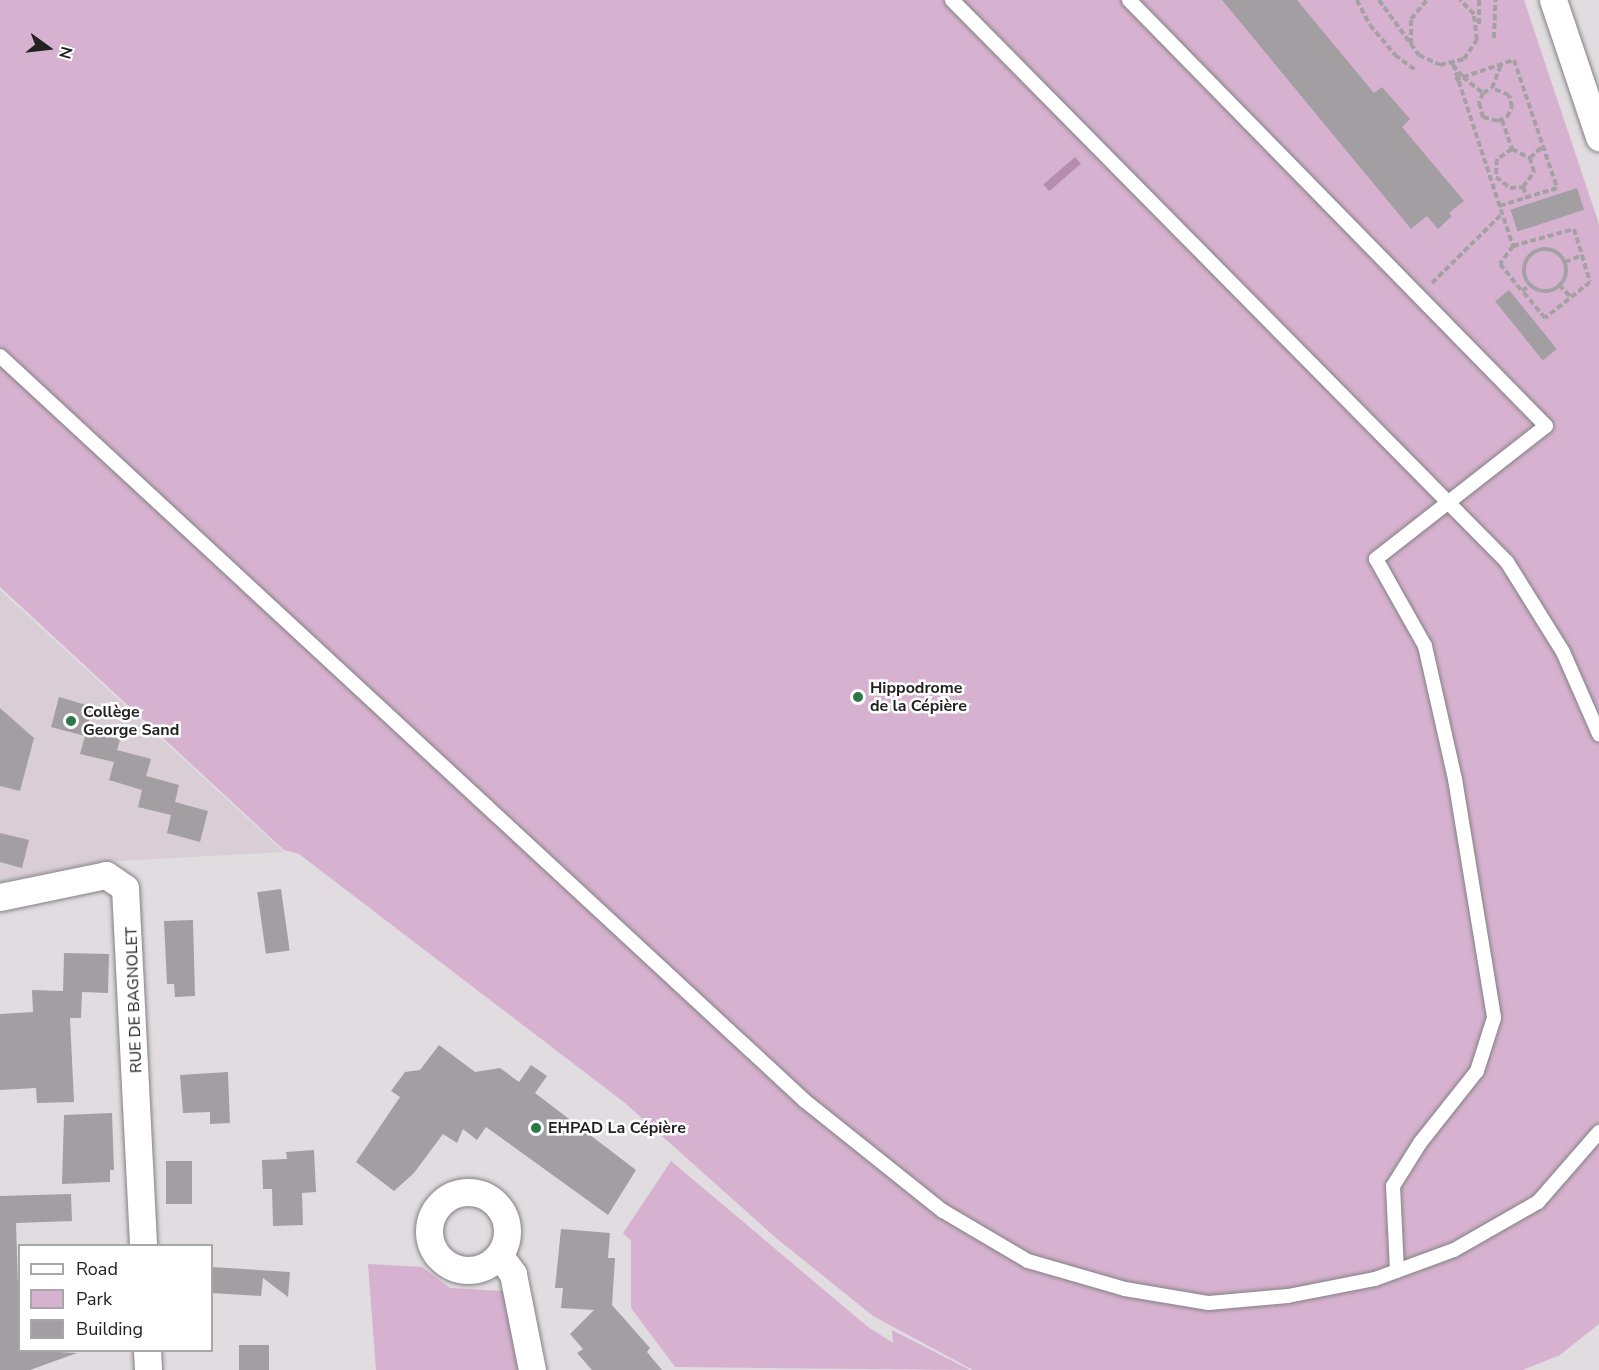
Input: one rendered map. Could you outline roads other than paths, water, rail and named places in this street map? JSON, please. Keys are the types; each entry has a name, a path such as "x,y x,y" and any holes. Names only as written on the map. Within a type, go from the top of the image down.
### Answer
{"street":[{"path":"1553,0 1599,137"},
{"name":"RUE DE BAGNOLET","path":"0,897 106,875 126,888 143,1244"},
{"path":"500,1256 513,1274 532,1370"},
{"path":"147,1352 148,1370"}],"lane":[{"path":"952,0 1507,562 1563,652 1599,734"},
{"path":"1129,0 1546,426 1446,500 1376,559 1425,646 1455,779 1494,1018 1477,1071 1419,1143 1394,1186 1397,1271"},
{"path":"0,356 806,1101 943,1211 1028,1261 1125,1289 1209,1303 1288,1296 1397,1271 1454,1250 1538,1202 1599,1132"}],"place":[{"name":"Hippodrome de la Cépière","path":"858,697"},
{"name":"Collège George Sand","path":"71,721"},
{"name":"EHPAD La Cépière","path":"536,1128"}]}
